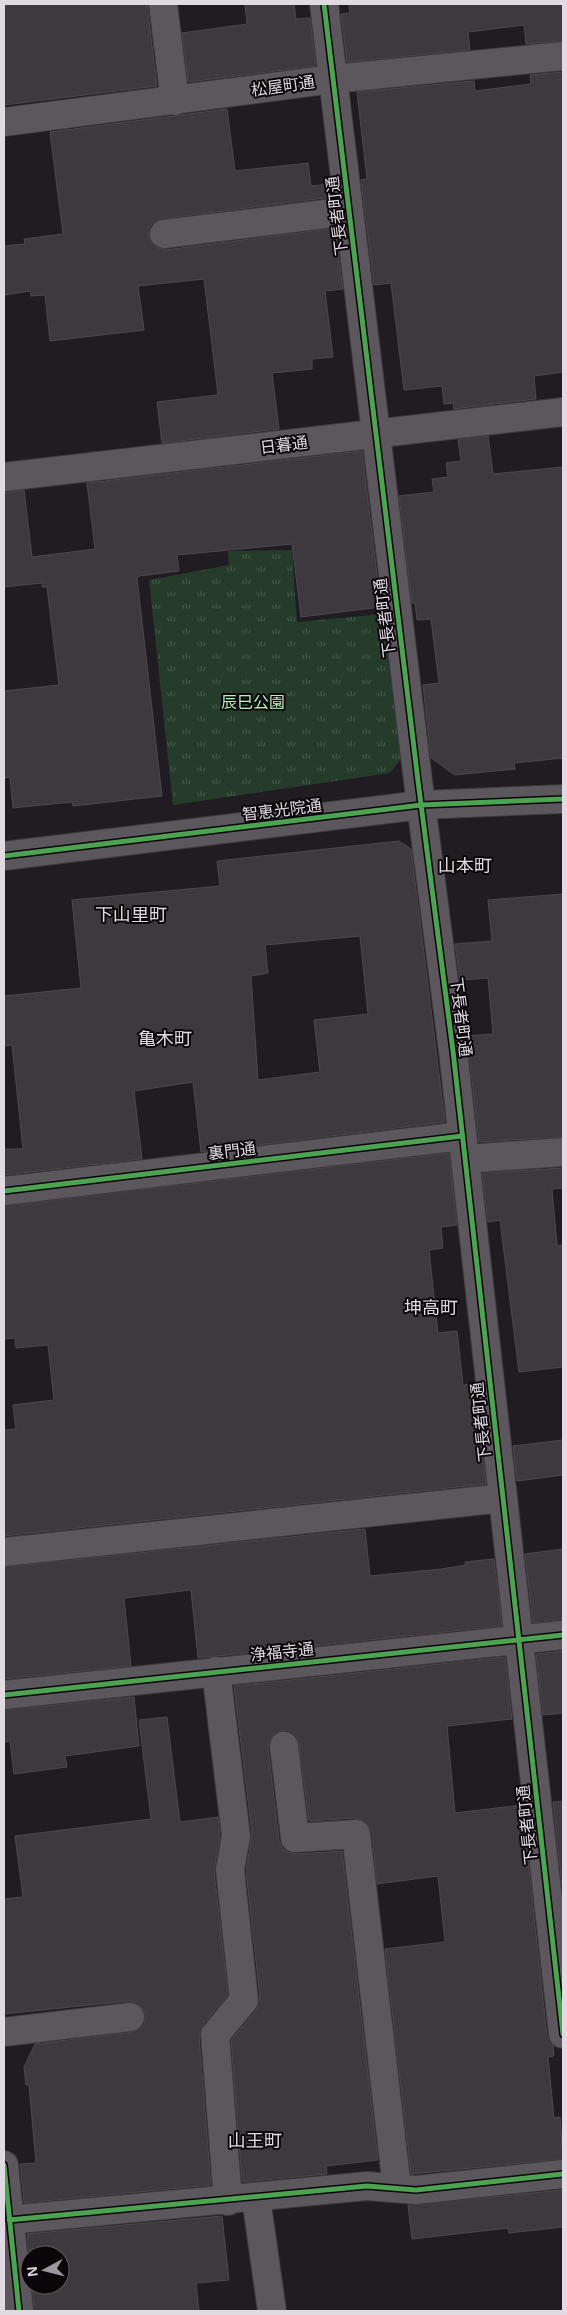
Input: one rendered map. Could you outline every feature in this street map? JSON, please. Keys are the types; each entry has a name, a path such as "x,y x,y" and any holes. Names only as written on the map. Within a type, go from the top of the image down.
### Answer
{"street":[{"path":"163,4 175,101"},
{"name":"下長者町通","path":"324,4 464,1148 563,2034"},
{"name":"松屋町通","path":"4,122 333,79 563,56"},
{"path":"164,234 349,211"},
{"name":"日暮通","path":"4,477 563,412"},
{"name":"智恵光院通","path":"4,856 421,805 563,799"},
{"name":"裏門通","path":"4,1190 464,1148 563,1152"},
{"path":"4,1552 503,1498"},
{"name":"浄福寺通","path":"4,1695 563,1635"},
{"path":"216,1671 236,1836 230,1870 244,2000 215,2035 228,2201"},
{"path":"284,1746 295,1838 356,1834 397,2188"},
{"path":"4,2032 130,2017"},
{"path":"4,2166 19,2311"},
{"path":"9,2220 228,2201 366,2186 416,2190 563,2174"},
{"path":"256,2198 272,2311"}],"green space":[{"name":"辰巳公園","path":"292,550 297,622 382,614 401,759 390,773 173,805 149,580 229,565 228,551"}],"building":[{"path":"4,4 147,4 157,86 4,105"},
{"path":"245,4 294,4 296,19 310,18 316,66 188,82 182,33 247,24"},
{"path":"349,4 563,4 563,41 526,44 524,25 468,32 470,50 347,62 341,14 350,13"},
{"path":"563,72 563,372 534,376 536,399 454,409 453,403 444,404 442,386 404,390 391,283 374,285 361,180 367,179 357,92 474,81 475,91 531,84 530,75"},
{"path":"227,109 235,171 308,163 311,186 330,184 332,197 162,219 154,222 149,228 151,243 158,248 166,250 335,228 343,289 325,291 333,357 312,359 312,369 272,373 279,429 162,443 157,402 218,395 204,279 138,286 144,330 50,341 45,295 31,296 30,291 4,295 4,246 25,244 24,239 63,234 50,132"},
{"path":"488,436 493,474 563,467 563,758 514,763 515,769 455,775 431,758 423,685 439,683 431,619 417,620 415,603 412,603 399,496 434,492 432,479 448,477 446,463 461,461 458,440"},
{"path":"362,451 381,607 301,617 292,544 177,555 179,571 139,576 137,578 162,796 73,806 72,802 13,808 10,777 4,778 4,691 59,685 47,587 42,587 42,583 4,587 4,492 24,490 32,557 95,549 87,483"},
{"path":"399,841 411,849 445,1122 201,1152 193,1082 134,1091 142,1159 4,1175 4,1149 23,1149 12,1045 4,1046 4,996 81,988 72,900 220,886 217,861","holes":["360,936 368,1014 314,1020 320,1072 258,1080 251,976 268,973 265,945"]},
{"path":"563,894 563,1137 479,1142 467,1036 493,1034 488,978 460,980 455,944 492,941 488,900"},
{"path":"449,1153 457,1225 441,1227 443,1248 429,1250 438,1333 457,1331 463,1385 474,1384 486,1484 4,1536 4,1430 16,1429 13,1405 54,1400 48,1345 16,1348 15,1338 4,1339 4,1206"},
{"path":"563,1168 563,1188 552,1189 557,1246 563,1245 563,1367 519,1372 500,1220 488,1222 482,1173"},
{"path":"563,1440 563,1475 517,1481 513,1446"},
{"path":"365,1529 370,1576 441,1569 466,1565 465,1562 494,1559 502,1626 198,1658 191,1590 124,1598 131,1666 4,1679 4,1567"},
{"path":"563,1549 563,1620 533,1623 525,1554"},
{"path":"563,1651 563,1713 543,1715 536,1654"},
{"path":"505,1657 512,1719 447,1726 455,1813 522,1805 547,2036 553,2045 554,2056 548,2057 554,2118 560,2117 563,2159 411,2174 385,1949 445,1942 438,1876 377,1884 372,1832 368,1825 362,1820 355,1818 309,1821 297,1737 291,1732 283,1730 274,1734 268,1747 279,1840 282,1847 288,1852 296,1854 342,1851 378,2160 326,2166 327,2174 242,2182 231,2040 256,2010 260,1998 246,1871 252,1834 234,1686"},
{"path":"134,1697 139,1746 65,1756 67,1767 14,1774 10,1741 4,1742 4,1710"},
{"path":"167,1717 180,1822 218,1817 220,1836 214,1871 228,1995 203,2025 199,2036 211,2185 24,2203 20,2164 36,2163 29,2085 26,2085 24,2067 35,2044 132,2032 140,2029 144,2024 146,2016 142,2007 137,2003 129,2001 4,2014 4,1899 23,1897 15,1836 151,1819 139,1720"},
{"path":"563,1801 563,1896 553,1802"},
{"path":"563,2190 563,2227 509,2233 508,2228 412,2239 408,2205"},
{"path":"222,2216 229,2280 196,2283 199,2311 34,2311 33,2295 70,2295 70,2245 28,2245 27,2234"}],"cycle path":[{"path":"324,4 418,781 453,1051 563,2034"},
{"path":"4,856 421,805 563,799"},
{"path":"4,1191 462,1136"},
{"path":"4,1695 563,1635"},
{"path":"4,2165 19,2311"},
{"path":"9,2220 367,2186 416,2190 563,2174"}],"district":[{"name":"山本町","path":"465,866"},
{"name":"下山里町","path":"131,915"},
{"name":"亀木町","path":"165,1039"},
{"name":"坤高町","path":"431,1308"},
{"name":"山王町","path":"255,2141"}]}
